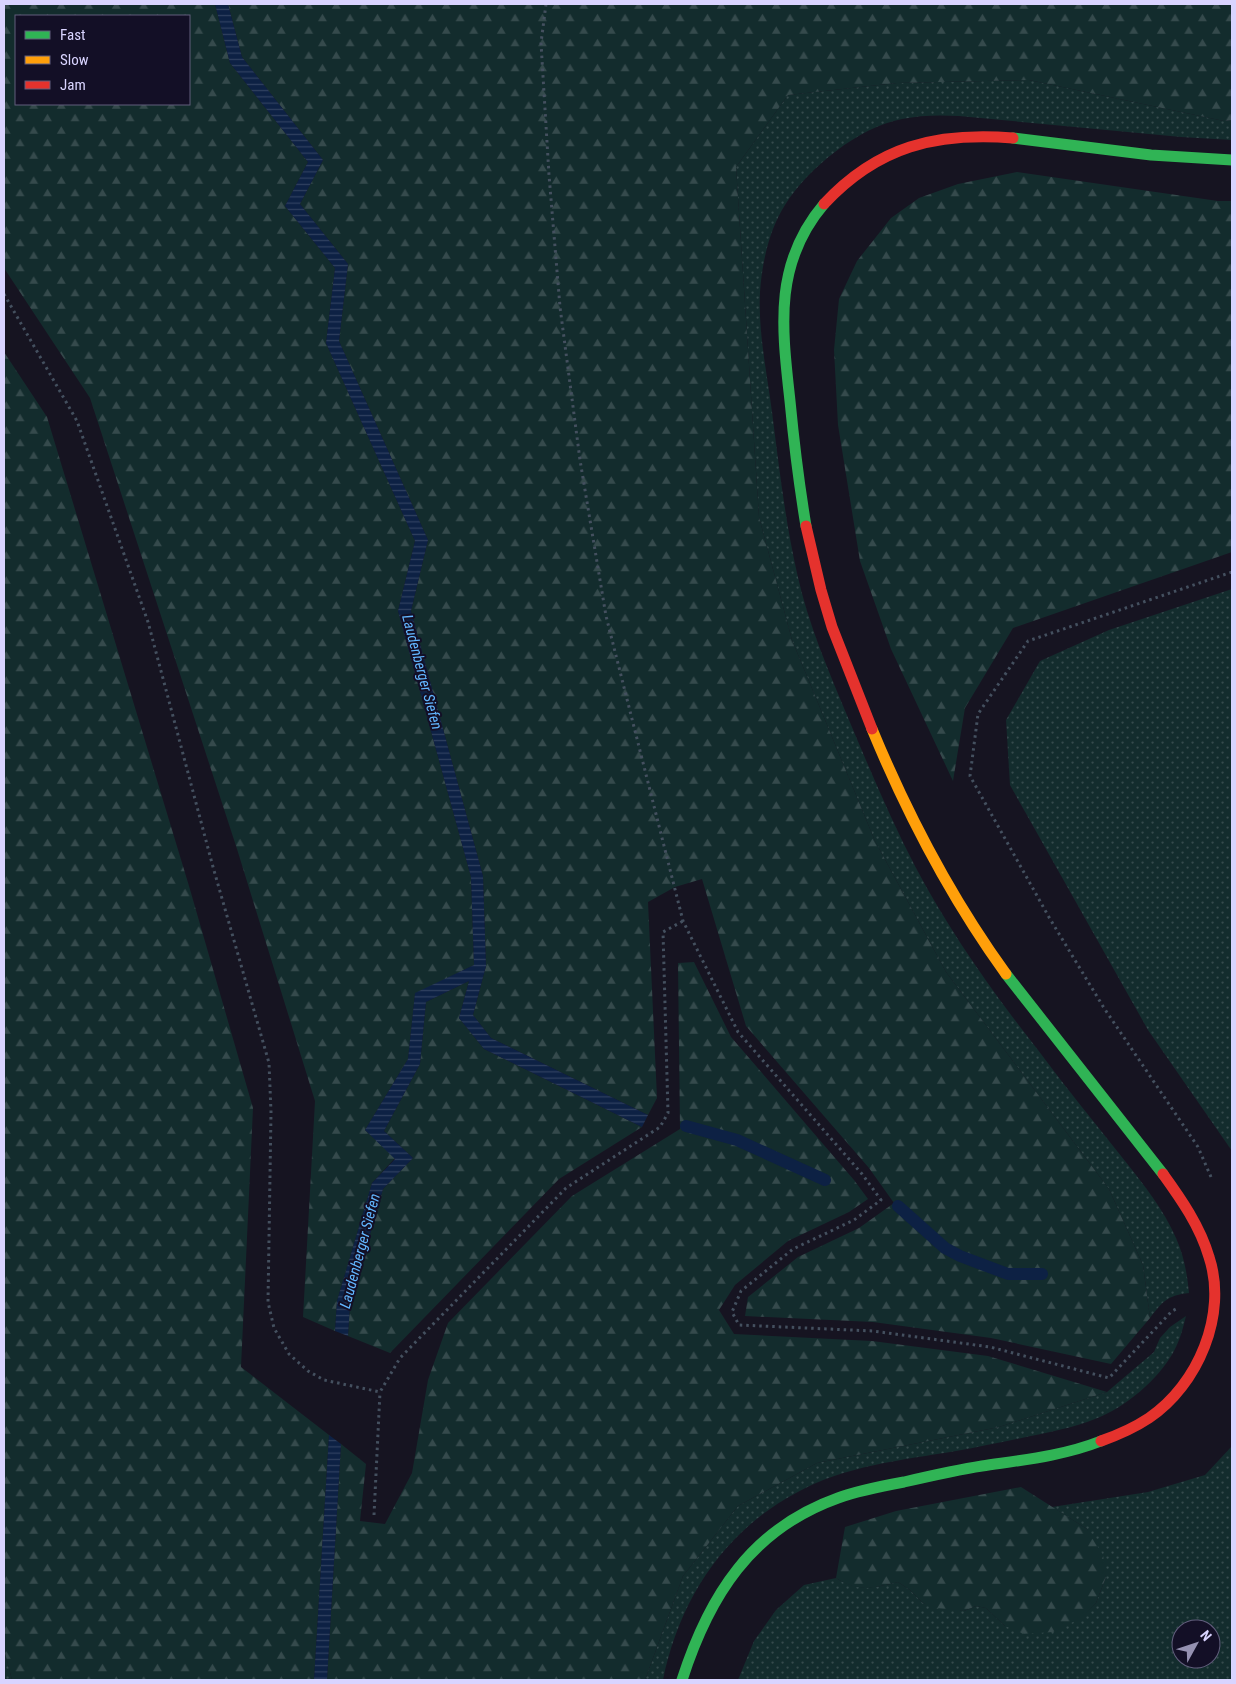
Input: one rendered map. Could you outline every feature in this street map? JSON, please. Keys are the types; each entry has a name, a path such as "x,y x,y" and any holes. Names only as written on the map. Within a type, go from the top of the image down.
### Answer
{"main road":[{"path":"682,1680 701,1625 730,1576 764,1542 799,1517 833,1500 864,1490 964,1469 1038,1458 1090,1446 1119,1436 1152,1416 1179,1391 1200,1358 1212,1325 1216,1286 1211,1260 1204,1240 1187,1209 1144,1149 1002,968 966,916 931,857 886,765 828,616 813,558 803,506 792,419 783,310 787,279 798,246 810,223 824,203 846,182 874,162 899,149 936,139 963,136 1028,140 1127,152 1232,160"}],"path":[{"path":"546,4 541,43 549,176 560,307 580,460 606,616 683,921 738,1032 862,1174 882,1200 854,1220 793,1249 742,1291 732,1312 739,1325 872,1331 990,1347 1109,1378 1172,1311 1188,1304 1216,1286"},
{"path":"4,294 77,421 148,622 269,1063 268,1302 274,1328 289,1354 308,1371 324,1380 380,1392"},
{"path":"1211,1185 1211,1176 1198,1147 1099,1000 1050,919 970,776 978,714 1028,641 1232,572"},
{"path":"374,1515 380,1392 400,1358 566,1188 660,1127 668,1113 663,932 683,921"}],"green space":[{"path":"4,4 215,4 230,63 308,162 285,206 335,268 326,343 415,541 398,611 471,877 474,965 415,994 408,1059 365,1130 395,1158 372,1183 337,1301 335,1331 303,1317 315,1101 237,849 90,398 4,268"},
{"path":"228,4 1232,4 1232,120 1224,121 1029,80 897,83 788,95 736,167 759,517 792,640 875,841 946,972 1109,1189 1143,1265 1150,1318 1111,1364 991,1338 873,1322 745,1316 748,1297 798,1257 859,1228 894,1203 869,1168 746,1026 702,879 675,887 648,902 657,1098 648,1115 491,1038 473,1015 486,966 483,876 411,611 428,540 339,341 348,264 300,204 323,160 242,57"},
{"path":"1029,80 1224,121 1232,120 1232,140 959,116 916,117 886,123 852,140 836,151 807,177 779,215 767,247 762,270 760,307 762,337 789,533 807,611 827,666 889,813 916,868 943,915 1005,1007 1146,1189 1160,1208 1171,1228 1183,1258 1189,1293 1166,1300 1150,1318 1143,1265 1109,1189 946,972 875,841 792,640 759,517 736,167 788,95 897,83"},
{"path":"1017,172 1218,201 1232,201 1232,552 1013,628 965,708 953,781 891,649 860,561 838,425 834,350 839,299 857,261 891,218 919,198 958,184"},
{"path":"4,352 47,417 189,886 253,1108 241,1367 329,1435 314,1680 12,1680 4,1649"},
{"path":"1232,589 1232,1151 1148,1030 1010,785 1006,720 1040,661 1109,630"},
{"path":"694,962 731,1037 854,1180 868,1199 849,1212 788,1241 735,1285 719,1310 734,1334 872,1341 988,1356 1107,1392 999,1427 817,1463 738,1506 683,1576 645,1680 327,1680 341,1444 366,1464 360,1521 385,1524 412,1473 428,1380 448,1323 572,1196 680,1129 678,963"},
{"path":"469,981 459,1018 484,1049 642,1127 559,1179 390,1353 348,1336 350,1304 383,1189 413,1158 384,1131 420,1064 426,1002"},
{"path":"1186,1316 1176,1347 1160,1372 1129,1400 1106,1414 1068,1428 853,1470 814,1484 770,1509 726,1548 708,1571 680,1623 670,1651 663,1680 645,1680 683,1576 738,1506 817,1463 999,1427 1107,1392 1154,1352 1160,1338 1170,1327"},
{"path":"1232,1446 1232,1680 738,1680 754,1641 776,1610 804,1585 836,1578 852,1585 866,1588 898,1582 910,1590 923,1603 964,1611 976,1606 986,1608 1005,1626 1080,1618 1096,1603 1106,1577 1087,1529 1052,1507 1148,1492 1205,1475"},
{"path":"1021,1487 1087,1529 1103,1555 1106,1577 1096,1603 1081,1618 1053,1632 1024,1634 1005,1626 986,1608 976,1606 964,1611 936,1608 923,1603 910,1590 898,1582 866,1588 852,1586 836,1578 845,1527 896,1511"},
{"path":"4,1649 12,1680 4,1680"}],"water":[{"name":"Laudenberger Siefen","path":"215,4 228,4 242,57 323,160 300,204 348,264 339,341 428,540 411,611 483,876 486,966 473,1015 491,1038 648,1115 642,1127 484,1049 459,1018 469,981 426,1002 420,1064 384,1131 413,1158 383,1189 350,1304 348,1336 335,1331 337,1301 372,1183 395,1159 365,1130 408,1059 415,993 474,965 471,877 398,611 415,541 326,343 335,268 285,206 308,162 230,63"},
{"path":"329,1435 341,1444 327,1680 314,1680"}],"waterway":[{"path":"686,1126 737,1140 825,1180"},
{"path":"898,1206 945,1248 960,1256 1008,1274 1042,1274"}],"traffic: fast":[{"path":"1013,138 1151,155 1232,160"},
{"path":"806,526 787,374 784,322 785,298 789,273 796,250 808,227 824,204"},
{"path":"1006,974 1163,1174"},
{"path":"682,1680 706,1620 720,1594 738,1569 758,1547 781,1528 807,1511 838,1498 871,1488 962,1469 1057,1454 1101,1441"}],"traffic: slow":[{"path":"872,729 900,793 932,856 967,916 1006,974"}],"traffic: jam":[{"path":"824,204 844,184 865,168 887,156 910,147 934,141 959,138 1013,138"},
{"path":"806,526 832,627 872,729"},
{"path":"1101,1441 1120,1434 1149,1418 1182,1387 1195,1368 1211,1324 1215,1302 1214,1279 1209,1257 1201,1234 1163,1174"}]}
